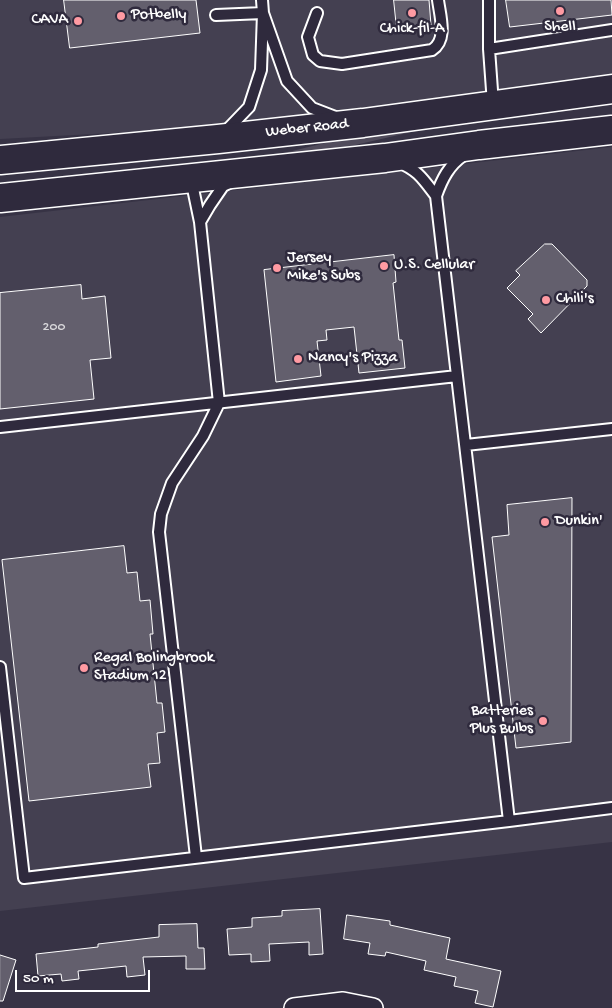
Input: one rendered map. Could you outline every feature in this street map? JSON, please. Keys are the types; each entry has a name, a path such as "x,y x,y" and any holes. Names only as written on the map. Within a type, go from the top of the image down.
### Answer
{"main road":[{"name":"Weber Road","path":"0,160 306,130 612,89"},
{"path":"191,178 195,164 205,158 273,148 293,143 306,130"},
{"path":"0,198 385,158 612,130"}],"street":[{"path":"294,1008 344,1002 373,1008"}],"lane":[{"path":"218,139 249,107 261,70 262,0"},
{"path":"317,13 308,37 314,55 320,61 342,64 432,50 441,38 438,0"},
{"path":"488,0 493,105"},
{"path":"216,15 263,13"},
{"path":"263,13 287,81 312,108 355,124"},
{"path":"489,49 612,30"},
{"path":"479,145 455,161 443,177 436,196 509,821"},
{"path":"385,158 405,165 420,175 436,196"},
{"path":"200,222 223,186 250,172"},
{"path":"191,178 200,222 219,402 203,436 172,483 161,514 159,532 196,857"},
{"path":"0,427 457,376"},
{"path":"466,445 612,429"},
{"path":"0,667 24,878 612,808"}],"shaded area":[{"path":"0,0 612,0 612,77 205,128 0,139"},
{"path":"472,118 338,149 287,154 288,152 378,130"},
{"path":"612,147 612,842 0,911 0,217"}],"building":[{"path":"64,0 196,0 200,33 70,48"},
{"name":"Chick-fil-A","path":"394,0 429,0 431,25 397,29"},
{"name":"Shell","path":"506,0 611,0 612,15 510,27"},
{"name":"Chili's","path":"545,244 552,244 587,280 587,286 541,333 528,319 533,314 507,288 520,275 516,271"},
{"path":"394,255 396,282 393,283 399,340 402,340 405,368 359,373 354,327 326,330 327,340 317,341 321,376 276,382 264,270"},
{"path":"81,285 82,299 105,296 111,358 90,360 94,399 0,409 0,293"},
{"path":"572,498 571,742 516,748 492,537 509,535 507,505"},
{"name":"Regal Bolingbrook Stadium 12","path":"124,546 127,573 137,572 140,601 150,600 153,634 150,634 157,703 162,703 165,732 157,733 160,763 148,764 151,787 29,801 2,560"},
{"path":"320,909 323,954 309,955 309,942 269,944 270,961 251,962 251,954 229,955 227,929 252,927 252,918 282,916 282,911"},
{"path":"347,915 390,921 390,925 450,938 446,959 501,971 493,1007 475,1003 478,991 454,986 456,977 424,970 426,961 386,952 385,956 368,954 370,943 344,939"},
{"path":"197,924 198,948 204,948 205,969 186,969 186,956 143,957 145,975 127,977 126,966 78,971 79,979 62,981 61,974 38,976 36,954 98,947 98,944 159,937 159,925"},
{"path":"0,955 16,960 3,1001 0,1001"}],"place":[{"name":"Shell","path":"560,11"},
{"name":"Chick-fil-A","path":"412,13"},
{"name":"Potbelly","path":"121,16"},
{"name":"CAVA","path":"78,21"},
{"name":"U.S. Cellular","path":"384,266"},
{"name":"Jersey Mike's Subs","path":"277,268"},
{"name":"Chili's","path":"546,300"},
{"name":"Nancy's Pizza","path":"298,359"},
{"name":"Dunkin'","path":"545,522"},
{"name":"Regal Bolingbrook Stadium 12","path":"84,668"},
{"name":"Batteries Plus Bulbs","path":"543,721"}]}
